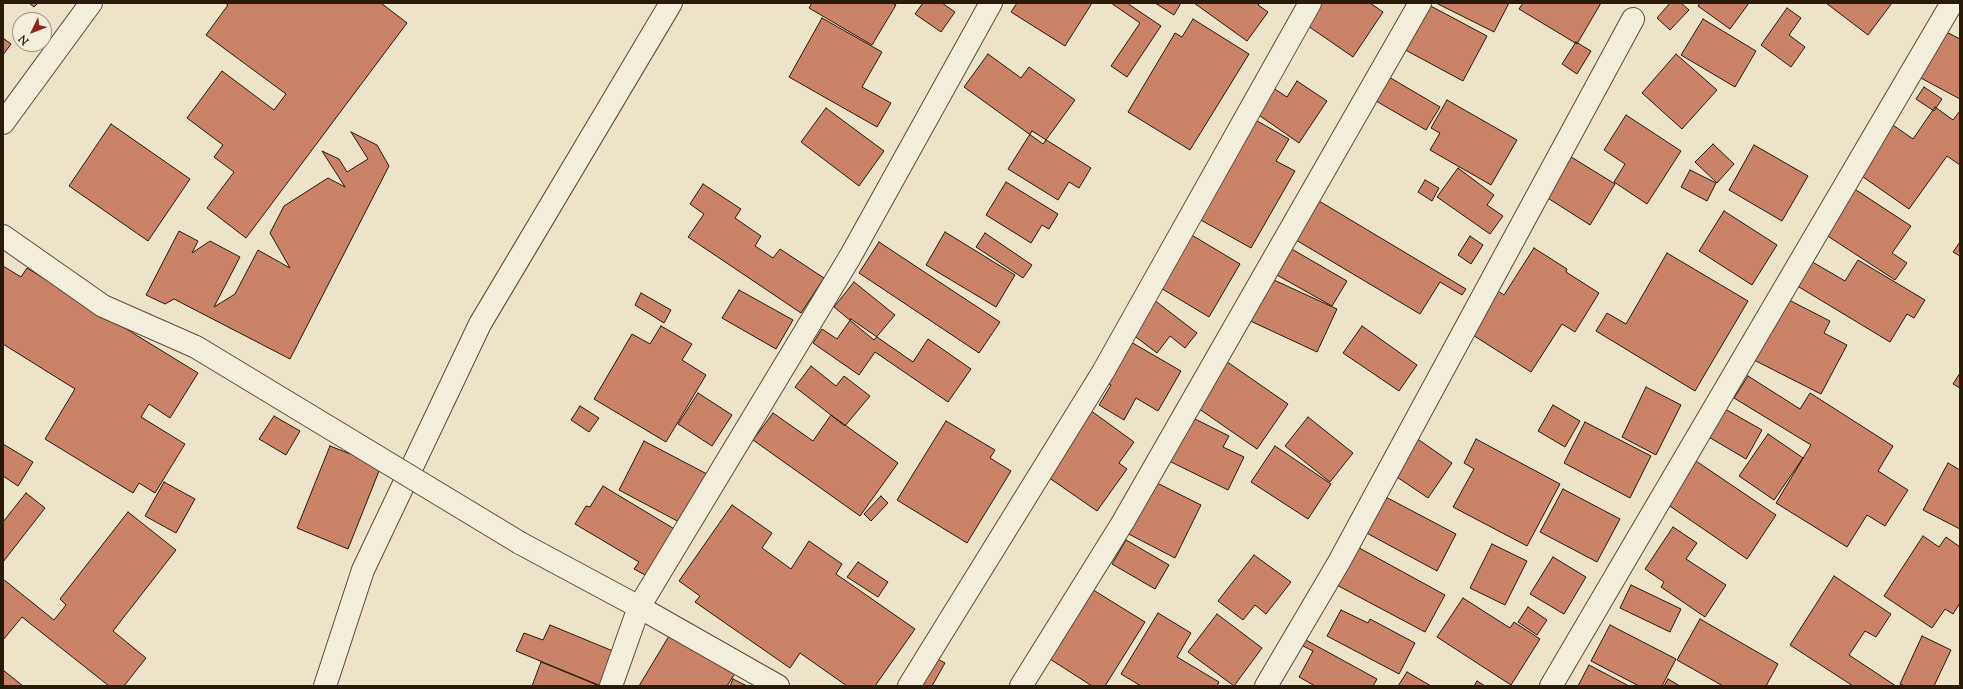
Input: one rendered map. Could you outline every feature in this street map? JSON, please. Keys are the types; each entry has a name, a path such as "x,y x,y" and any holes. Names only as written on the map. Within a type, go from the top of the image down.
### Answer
{"street":[{"path":"3,123 91,3"},
{"path":"326,686 363,570 480,324 671,3"},
{"path":"611,686 639,607 850,257 991,3"},
{"path":"909,686 1103,372 1310,3"},
{"path":"1021,686 1123,522 1420,3"},
{"path":"1551,686 1952,3"},
{"path":"1266,686 1343,556 1633,19"},
{"path":"3,236 103,306 196,347 520,543 639,607 778,686"}],"building":[{"path":"29,3 38,3 34,7"},
{"path":"225,3 381,3 407,23 246,238 207,208 234,172 214,157 223,145 187,118 222,71 274,110 286,94 206,35 228,5"},
{"path":"812,3 892,3 896,5 872,45 809,8"},
{"path":"923,3 942,3 955,12 941,32 915,14"},
{"path":"1017,3 1092,3 1065,46 1011,12"},
{"path":"1111,3 1127,3 1161,26 1127,77 1111,66 1140,23"},
{"path":"1155,3 1181,3 1174,15"},
{"path":"1194,3 1260,3 1258,5 1268,12 1247,41"},
{"path":"1304,3 1370,3 1383,12 1353,57 1295,17"},
{"path":"1425,3 1487,36 1463,81 1398,46"},
{"path":"1436,3 1509,3 1494,32"},
{"path":"1523,3 1601,3 1577,44 1519,9"},
{"path":"1670,3 1681,3 1689,10 1670,30 1657,18"},
{"path":"1700,3 1749,3 1730,29 1698,6"},
{"path":"1826,3 1892,3 1868,35"},
{"path":"1787,8 1801,18 1789,35 1805,47 1791,67 1761,45"},
{"path":"822,18 882,52 862,87 891,103 877,127 789,77"},
{"path":"1193,19 1249,54 1190,150 1128,112 1175,33 1182,37"},
{"path":"1703,19 1756,51 1735,87 1681,55"},
{"path":"1931,24 1960,39 1960,99 1906,70"},
{"path":"3,38 11,44 3,55"},
{"path":"1576,42 1591,51 1577,74 1562,64"},
{"path":"988,54 1021,78 1029,67 1075,100 1043,144 964,87"},
{"path":"1676,54 1717,90 1682,129 1642,93"},
{"path":"1377,70 1440,107 1426,130 1364,94"},
{"path":"1297,81 1327,101 1299,143 1253,111 1270,86 1287,97"},
{"path":"1924,87 1942,99 1934,111 1916,99"},
{"path":"1447,100 1517,140 1491,185 1430,150 1440,133 1431,128"},
{"path":"1935,107 1953,120 1960,111 1960,165 1947,156 1909,209 1856,172 1890,123 1913,139"},
{"path":"826,108 884,151 859,186 801,142"},
{"path":"1626,115 1681,151 1647,204 1614,182 1625,164 1604,150"},
{"path":"1250,117 1289,139 1276,161 1295,171 1251,248 1190,214"},
{"path":"111,124 190,179 148,241 69,186"},
{"path":"1032,131 1091,168 1079,188 1069,182 1058,200 1008,169"},
{"path":"351,132 377,145 389,166 290,359 174,299 165,304 146,295 179,231 198,241 192,253 210,241 240,257 214,307 235,294 258,250 290,268 270,233 284,206 328,178 345,187 322,151 339,159 347,172 368,159"},
{"path":"1713,144 1734,164 1717,183 1695,162"},
{"path":"1754,145 1808,176 1782,221 1729,190"},
{"path":"1568,155 1615,184 1590,225 1543,195"},
{"path":"1458,168 1494,195 1487,205 1503,216 1490,234 1437,197"},
{"path":"1690,170 1716,183 1707,201 1681,187"},
{"path":"1425,180 1439,188 1432,201 1418,192"},
{"path":"1006,182 1058,214 1049,229 1042,225 1031,243 986,215"},
{"path":"703,184 741,209 735,218 761,236 755,246 773,258 780,249 824,278 801,313 688,237 704,214 690,204"},
{"path":"1850,186 1911,226 1892,253 1907,263 1895,280 1820,231"},
{"path":"1309,195 1466,289 1462,295 1440,282 1420,314 1286,234"},
{"path":"1724,211 1777,245 1752,285 1699,251"},
{"path":"1185,231 1240,264 1209,317 1154,284"},
{"path":"945,232 1015,275 996,307 926,265"},
{"path":"985,233 1032,265 1023,278 976,247"},
{"path":"1470,236 1483,245 1471,264 1458,255"},
{"path":"879,242 1000,322 979,353 859,273"},
{"path":"1960,242 1960,256 1953,252"},
{"path":"1283,244 1347,281 1332,306 1268,270"},
{"path":"1534,248 1567,269 1566,272 1599,293 1575,332 1562,324 1531,372 1468,332 1495,289 1504,295"},
{"path":"1667,253 1748,301 1695,391 1596,331 1607,313 1626,324"},
{"path":"1809,260 1845,281 1858,260 1925,300 1914,318 1907,314 1890,342 1794,284"},
{"path":"3,266 21,277 27,268 198,373 170,418 149,404 141,417 185,444 155,493 139,483 133,493 45,439 75,389 3,344"},
{"path":"1263,275 1337,309 1317,352 1244,318"},
{"path":"854,282 895,315 874,340 834,307"},
{"path":"739,290 793,320 776,349 722,318"},
{"path":"641,293 671,310 664,323 635,305"},
{"path":"1149,296 1197,333 1185,348 1170,336 1157,353 1124,328"},
{"path":"1785,298 1830,321 1824,333 1847,345 1821,394 1754,360"},
{"path":"851,319 913,362 928,339 971,369 948,402 875,352 859,375 813,343 822,329 837,339"},
{"path":"661,326 692,344 682,360 706,375 666,442 594,399 632,334 650,344"},
{"path":"1362,326 1417,365 1399,391 1343,353"},
{"path":"1117,334 1181,371 1158,411 1136,398 1124,420 1099,405 1111,385 1093,375"},
{"path":"1223,359 1288,404 1257,449 1192,404"},
{"path":"811,366 836,386 844,376 870,396 845,426 795,387"},
{"path":"1960,373 1960,388 1953,384"},
{"path":"1748,376 1800,409 1810,393 1893,446 1878,471 1908,490 1885,526 1867,515 1847,547 1776,503 1811,445 1734,398"},
{"path":"1646,387 1681,405 1656,455 1622,437"},
{"path":"698,393 732,415 712,446 678,424"},
{"path":"1553,405 1580,421 1565,447 1538,431"},
{"path":"1718,405 1762,430 1746,459 1702,433"},
{"path":"580,406 599,418 589,432 571,420"},
{"path":"1090,410 1134,442 1119,463 1127,469 1097,511 1035,468"},
{"path":"773,413 813,441 831,415 898,463 860,516 753,440"},
{"path":"1185,414 1229,436 1223,447 1244,457 1228,490 1163,458"},
{"path":"274,416 300,431 286,455 259,439"},
{"path":"1308,417 1353,453 1330,482 1285,446"},
{"path":"946,421 995,450 990,458 1011,471 967,543 897,500"},
{"path":"1585,422 1651,456 1630,498 1564,463"},
{"path":"1409,433 1452,463 1428,498 1385,469"},
{"path":"1768,434 1803,458 1774,500 1739,476"},
{"path":"1476,439 1560,484 1527,546 1453,507 1474,469 1464,463"},
{"path":"644,441 707,474 681,523 619,490"},
{"path":"3,444 33,462 18,486 3,476"},
{"path":"330,446 381,466 348,549 297,528"},
{"path":"1275,446 1331,484 1308,519 1251,482"},
{"path":"1693,459 1776,515 1747,559 1664,502"},
{"path":"1948,463 1960,470 1960,529 1923,510"},
{"path":"1143,476 1201,505 1175,558 1117,528"},
{"path":"164,482 195,499 176,533 145,516"},
{"path":"603,486 676,530 647,576 634,569 639,562 575,524 586,506 590,507"},
{"path":"1563,489 1620,519 1597,562 1540,532"},
{"path":"26,493 45,508 3,562 3,522"},
{"path":"1380,494 1456,534 1437,571 1361,530"},
{"path":"881,496 888,503 871,521 864,514"},
{"path":"732,505 772,533 762,548 791,569 809,541 842,564 836,574 915,629 875,686 847,686 800,653 790,668 695,602 700,596 679,581"},
{"path":"128,512 176,550 113,631 146,658 124,686 109,686 22,617 3,640 3,579 54,620 66,605 60,599"},
{"path":"1673,527 1697,543 1686,559 1726,585 1705,617 1661,587 1664,582 1645,569"},
{"path":"1923,536 1939,547 1946,537 1960,547 1960,603 1953,614 1945,609 1932,628 1884,596"},
{"path":"1126,540 1169,565 1155,589 1112,564"},
{"path":"1352,544 1445,595 1425,632 1331,582"},
{"path":"1492,544 1527,561 1505,605 1470,588"},
{"path":"1254,555 1291,582 1266,614 1255,605 1243,620 1218,601"},
{"path":"1553,557 1586,577 1564,614 1530,594"},
{"path":"858,562 888,582 878,597 847,577"},
{"path":"1834,576 1891,614 1876,637 1865,631 1849,655 1896,686 1853,686 1790,645"},
{"path":"1082,583 1145,622 1105,686 1092,686 1039,652"},
{"path":"1631,585 1681,609 1670,632 1620,608"},
{"path":"1463,598 1510,628 1514,622 1540,639 1511,685 1437,637"},
{"path":"1528,607 1547,620 1537,635 1518,622"},
{"path":"1341,610 1368,623 1370,619 1415,643 1399,674 1327,636"},
{"path":"1158,613 1191,633 1177,657 1219,682 1217,686 1141,686 1121,674"},
{"path":"1217,614 1262,648 1234,686 1188,652"},
{"path":"1700,619 1778,664 1766,686 1723,686 1677,660"},
{"path":"550,625 625,656 601,686 516,651 524,633 543,640"},
{"path":"1610,625 1676,659 1662,686 1639,686 1591,661"},
{"path":"672,631 737,670 727,686 639,686"},
{"path":"1922,636 1951,650 1934,686 1905,686 1900,684"},
{"path":"1304,639 1377,679 1373,686 1315,686 1299,677 1313,651 1301,645"},
{"path":"919,649 945,663 932,686 899,686"},
{"path":"541,662 597,685 597,686 532,686"},
{"path":"1589,665 1629,686 1578,686"},
{"path":"3,670 23,686 3,686"},
{"path":"1407,672 1431,686 1398,686"},
{"path":"733,679 747,686 730,686"},
{"path":"1668,679 1680,686 1664,686"},
{"path":"1477,681 1485,686 1474,686"}]}
